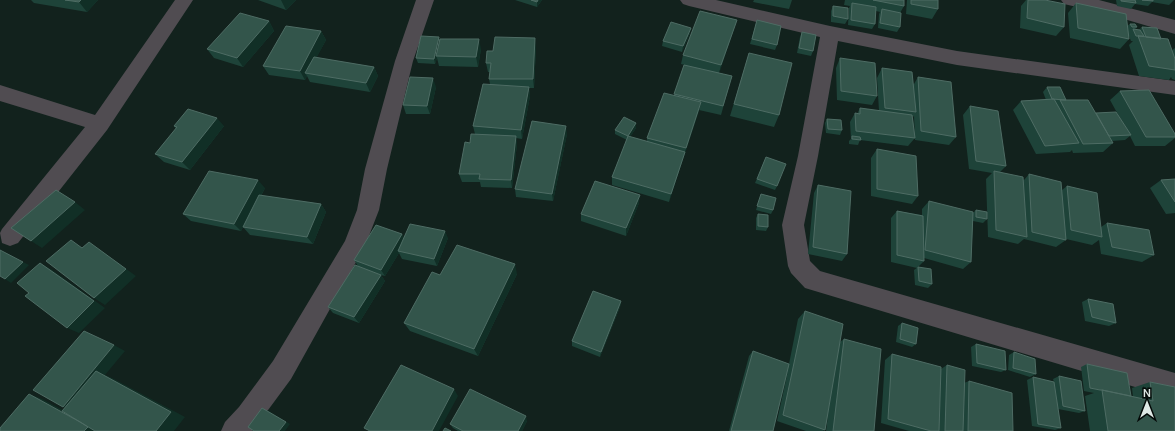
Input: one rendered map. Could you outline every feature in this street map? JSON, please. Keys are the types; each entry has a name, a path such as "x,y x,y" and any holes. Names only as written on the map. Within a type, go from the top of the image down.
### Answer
{"street":[{"path":"10,236 100,124 184,0"},
{"path":"234,431 248,416 282,370 354,246 368,210 376,169 404,61 425,0"},
{"path":"689,0 830,33 957,58 1175,88"},
{"path":"1070,0 1107,8 1175,27"},
{"path":"830,33 808,156 793,225 799,266 813,280 1175,386"},
{"path":"0,93 100,124"}],"building":[{"path":"65,0 81,0 79,2"},
{"path":"873,0 904,0 904,6"},
{"path":"911,0 938,0 938,9 911,4"},
{"path":"1028,0 1045,0 1065,4 1064,27 1027,18"},
{"path":"1135,0 1136,3 1121,1"},
{"path":"852,3 876,7 875,24 851,20"},
{"path":"1076,3 1126,14 1129,39 1078,28"},
{"path":"833,6 848,8 848,19 833,16"},
{"path":"882,9 901,13 900,27 880,23"},
{"path":"700,11 737,20 721,65 683,55"},
{"path":"240,13 269,21 237,58 207,49"},
{"path":"757,20 781,26 777,45 752,39"},
{"path":"671,22 691,28 683,46 663,41"},
{"path":"1130,24 1135,24 1137,27 1132,27"},
{"path":"286,26 321,31 300,71 263,66"},
{"path":"1142,27 1157,28 1161,39 1146,37"},
{"path":"1133,29 1140,30 1144,36 1136,36"},
{"path":"802,32 816,35 813,51 799,48"},
{"path":"421,36 439,37 434,59 416,58"},
{"path":"1138,36 1168,39 1175,59 1175,70 1149,66"},
{"path":"495,37 535,38 533,79 489,79 491,63 486,63 487,51 493,51"},
{"path":"440,39 479,39 476,57 436,56"},
{"path":"749,53 792,63 779,115 734,104"},
{"path":"314,57 374,67 366,83 305,73"},
{"path":"840,58 875,63 877,96 841,91"},
{"path":"684,65 732,76 723,106 674,94"},
{"path":"882,68 912,72 916,112 885,108"},
{"path":"410,77 433,78 427,106 403,105"},
{"path":"918,77 951,82 956,137 921,131"},
{"path":"483,84 529,87 521,130 473,126"},
{"path":"1047,87 1060,87 1066,100 1052,99"},
{"path":"1149,90 1175,134 1175,137 1146,137 1120,91"},
{"path":"664,93 701,102 686,148 647,138"},
{"path":"1054,99 1079,143 1045,146 1021,101"},
{"path":"1060,100 1088,100 1113,143 1083,144"},
{"path":"970,106 998,111 1006,166 976,161"},
{"path":"860,108 912,115 915,138 856,131 855,113 860,114"},
{"path":"188,109 217,118 182,162 155,154 177,127 174,126"},
{"path":"1116,112 1131,135 1109,136 1096,113"},
{"path":"624,117 636,123 628,136 615,130"},
{"path":"827,119 841,120 842,130 828,129"},
{"path":"532,121 566,126 552,194 515,189"},
{"path":"471,134 516,136 511,180 479,179 480,174 459,174 465,142 470,143"},
{"path":"628,136 685,152 671,194 612,177"},
{"path":"852,136 860,137 861,140 852,139"},
{"path":"877,149 916,156 918,196 877,189"},
{"path":"766,157 786,164 777,186 757,179"},
{"path":"209,171 258,180 234,224 183,214"},
{"path":"994,171 1023,177 1027,237 996,230"},
{"path":"1029,174 1061,182 1066,240 1032,232"},
{"path":"1175,179 1175,202 1161,180"},
{"path":"595,181 640,195 626,228 581,214"},
{"path":"818,185 851,191 847,254 813,247"},
{"path":"1067,186 1097,193 1102,237 1071,230"},
{"path":"56,190 75,202 31,241 11,228"},
{"path":"761,194 776,198 773,210 757,206"},
{"path":"259,195 321,204 307,237 243,227"},
{"path":"929,201 973,212 971,262 925,250"},
{"path":"976,210 987,212 987,219 976,217"},
{"path":"897,211 923,216 924,261 897,255"},
{"path":"758,214 768,215 768,227 758,226"},
{"path":"1107,223 1149,230 1154,255 1112,247"},
{"path":"410,224 445,231 434,259 398,251"},
{"path":"376,225 402,234 381,270 354,260"},
{"path":"71,240 82,248 89,242 126,269 94,298 46,261"},
{"path":"457,245 515,264 474,349 404,323 432,272 440,275"},
{"path":"0,250 23,262 5,279 0,276"},
{"path":"40,263 94,301 67,328 25,296 29,293 17,283"},
{"path":"355,265 381,275 354,317 328,307"},
{"path":"918,267 931,269 932,284 919,281"},
{"path":"593,291 621,301 601,352 572,341"},
{"path":"1088,299 1113,304 1116,323 1092,317"},
{"path":"805,311 843,324 825,430 783,415"},
{"path":"902,323 918,328 916,344 900,339"},
{"path":"84,331 114,345 63,407 33,390"},
{"path":"844,339 881,349 874,431 833,431"},
{"path":"976,344 1005,351 1006,370 977,363"},
{"path":"753,351 789,364 773,431 731,431"},
{"path":"1014,352 1035,359 1036,374 1013,368"},
{"path":"892,354 941,367 939,431 931,431 888,419"},
{"path":"1087,364 1127,373 1131,396 1090,388"},
{"path":"401,365 454,389 432,431 370,431 364,428"},
{"path":"947,365 965,370 963,431 945,431"},
{"path":"96,371 171,412 156,431 95,431 62,411"},
{"path":"1059,376 1081,381 1085,411 1063,406"},
{"path":"1033,377 1054,382 1061,428 1038,424"},
{"path":"969,381 1012,393 1013,431 968,431"},
{"path":"1150,382 1175,387 1175,431 1108,431 1102,390 1153,401"},
{"path":"470,389 526,416 518,431 463,431 450,424"},
{"path":"29,394 88,427 84,431 0,431 0,428"},
{"path":"262,408 286,422 279,431 254,431 248,427"},
{"path":"445,428 451,431 443,431"}]}
